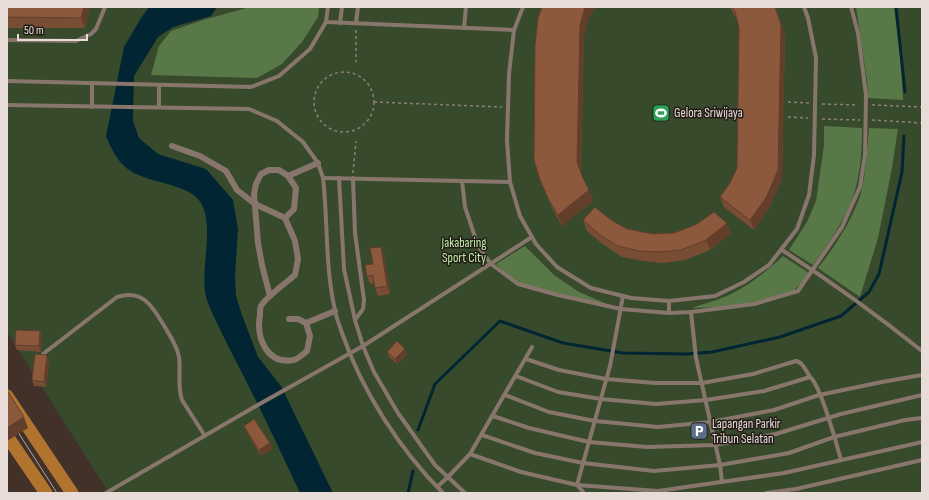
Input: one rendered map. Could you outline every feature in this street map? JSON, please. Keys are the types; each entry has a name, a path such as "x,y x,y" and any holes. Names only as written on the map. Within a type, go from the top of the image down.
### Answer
{"highway":[{"path":"7,396 72,493"},
{"path":"7,436 46,493"}],"street":[{"path":"172,146 200,156 226,171 237,190 254,204 285,218 295,241 298,258 295,275 261,305 258,324 262,342 270,355 281,360 295,360 307,352 310,336 306,323 298,319 289,319"},
{"path":"288,176 318,163"},
{"path":"270,296 258,244 254,204 256,184 261,174 269,170 279,170 288,176 296,188 294,209 285,218"},
{"path":"306,323 335,311"}],"lane":[{"path":"7,40 76,41 91,34 96,29 105,7"},
{"path":"7,81 251,87 279,76 310,49 326,22 328,7"},
{"path":"340,23 342,7"},
{"path":"356,23 358,7"},
{"path":"464,28 466,7"},
{"path":"523,7 514,30 509,74 507,140 510,182 520,216 536,244 557,268 591,288 638,299 669,301 715,296 744,282 769,265 797,229 809,195 814,155 816,104 816,58 808,18 804,7"},
{"path":"462,181 464,207 478,246 491,264 518,284 558,295 621,309 669,313 691,312 754,304 798,291 842,227 860,187 865,155 866,95 858,33 851,7"},
{"path":"326,22 514,30"},
{"path":"92,107 94,83"},
{"path":"159,85 159,108"},
{"path":"7,105 249,109 277,121 303,142 318,163 323,178 329,274 335,311 349,354 384,419 427,477 443,493"},
{"path":"323,178 510,182"},
{"path":"339,178 344,269 355,320 363,346 374,372 398,413 435,465 465,493"},
{"path":"353,178 355,233 364,300 363,309 355,320"},
{"path":"106,493 363,346 532,237"},
{"path":"782,250 852,298 922,351"},
{"path":"43,354 117,297 125,294 135,295 145,299 152,305 178,351 180,364 180,393 182,400 205,436"},
{"path":"577,485 611,360 623,296"},
{"path":"669,301 669,313"},
{"path":"691,312 696,358 711,422 722,482"},
{"path":"437,486 470,454 532,347"},
{"path":"526,359 558,370 606,378 655,383 702,383 753,374 798,361 803,365 810,377 815,382 841,460"},
{"path":"505,395 549,412 595,421 658,427 711,422 774,410 819,395 922,375"},
{"path":"516,376 558,392 601,399 656,404 706,400 764,391 810,377"},
{"path":"493,416 529,428 589,442 647,447 715,445 776,434 841,414 922,395"},
{"path":"482,434 535,453 583,463 654,471 720,465 789,453 834,437 905,420 922,418"},
{"path":"470,454 522,472 577,485 658,491 784,473 922,442"},
{"path":"766,493 796,488 922,460"},
{"path":"577,485 584,493"}],"path":[{"path":"356,23 356,62"},
{"path":"345,72 355,74 363,78 373,93 374,102 370,118 364,125 355,130 346,132 336,132 327,128 319,121 313,102 314,93 319,84 326,77 335,73 345,72"},
{"path":"374,102 508,107"},
{"path":"788,102 922,107"},
{"path":"788,117 922,122"},
{"path":"353,178 356,141"}],"green space":[{"name":"Jakabaring Sport City","path":"7,7 922,7 922,493 109,493 7,332"},
{"path":"250,7 319,7 318,17 302,42 282,64 257,78 151,75 159,46 171,31 203,20"},
{"path":"856,7 894,7 900,49 903,100 868,98 867,81"},
{"path":"824,126 862,128 861,158 856,187 849,208 826,247 813,265 789,250 807,222 816,201 824,145"},
{"path":"869,128 898,129 878,238 860,297 818,268 842,234 857,205 865,171"},
{"path":"525,246 554,275 579,292 607,304 574,298 521,284 504,272 496,264"},
{"path":"783,256 809,273 803,282 792,292 754,303 721,307 692,308 723,298 740,289 759,276"}],"water":[{"path":"149,7 217,7 211,16 173,27 158,37 134,76 133,121 139,138 158,154 206,169 233,200 238,229 235,277 236,296 242,315 258,357 281,386 333,493 300,493 215,319 206,297 204,286 207,232 204,208 193,194 139,175 124,166 117,158 106,136 124,47"}],"building":[{"path":"7,7 84,7 81,18 7,17"},
{"path":"542,7 585,7 580,25 577,162 589,190 558,215 540,180 534,160 535,46 538,18"},
{"path":"732,7 775,7 781,25 778,170 766,198 750,220 720,197 730,183 737,168 739,28 735,11"},
{"path":"595,207 611,220 627,229 653,234 674,233 697,224 714,212 727,223 706,240 681,250 660,252 639,251 618,246 600,235 583,220"},
{"path":"381,247 387,286 375,288 373,275 367,276 365,265 373,264 370,248"},
{"path":"16,330 40,331 39,346 15,345"},
{"path":"397,341 405,349 395,359 387,352"},
{"path":"35,354 47,355 44,382 32,380"},
{"path":"7,390 24,417 7,428"},
{"path":"254,419 270,443 259,450 244,426"}],"waterway":[{"path":"896,7 905,92"},
{"path":"418,430 435,384 500,321 563,343 623,353 686,354 712,352 780,337 841,316 869,292 879,274 902,172 904,136"},
{"path":"408,493 413,471"}],"tram line":[{"path":"7,415 57,493"}],"place":[{"name":"Gelora Sriwijaya","path":"661,113"},
{"name":"Lapangan Parkir Tribun Selatan","path":"699,431"}]}
